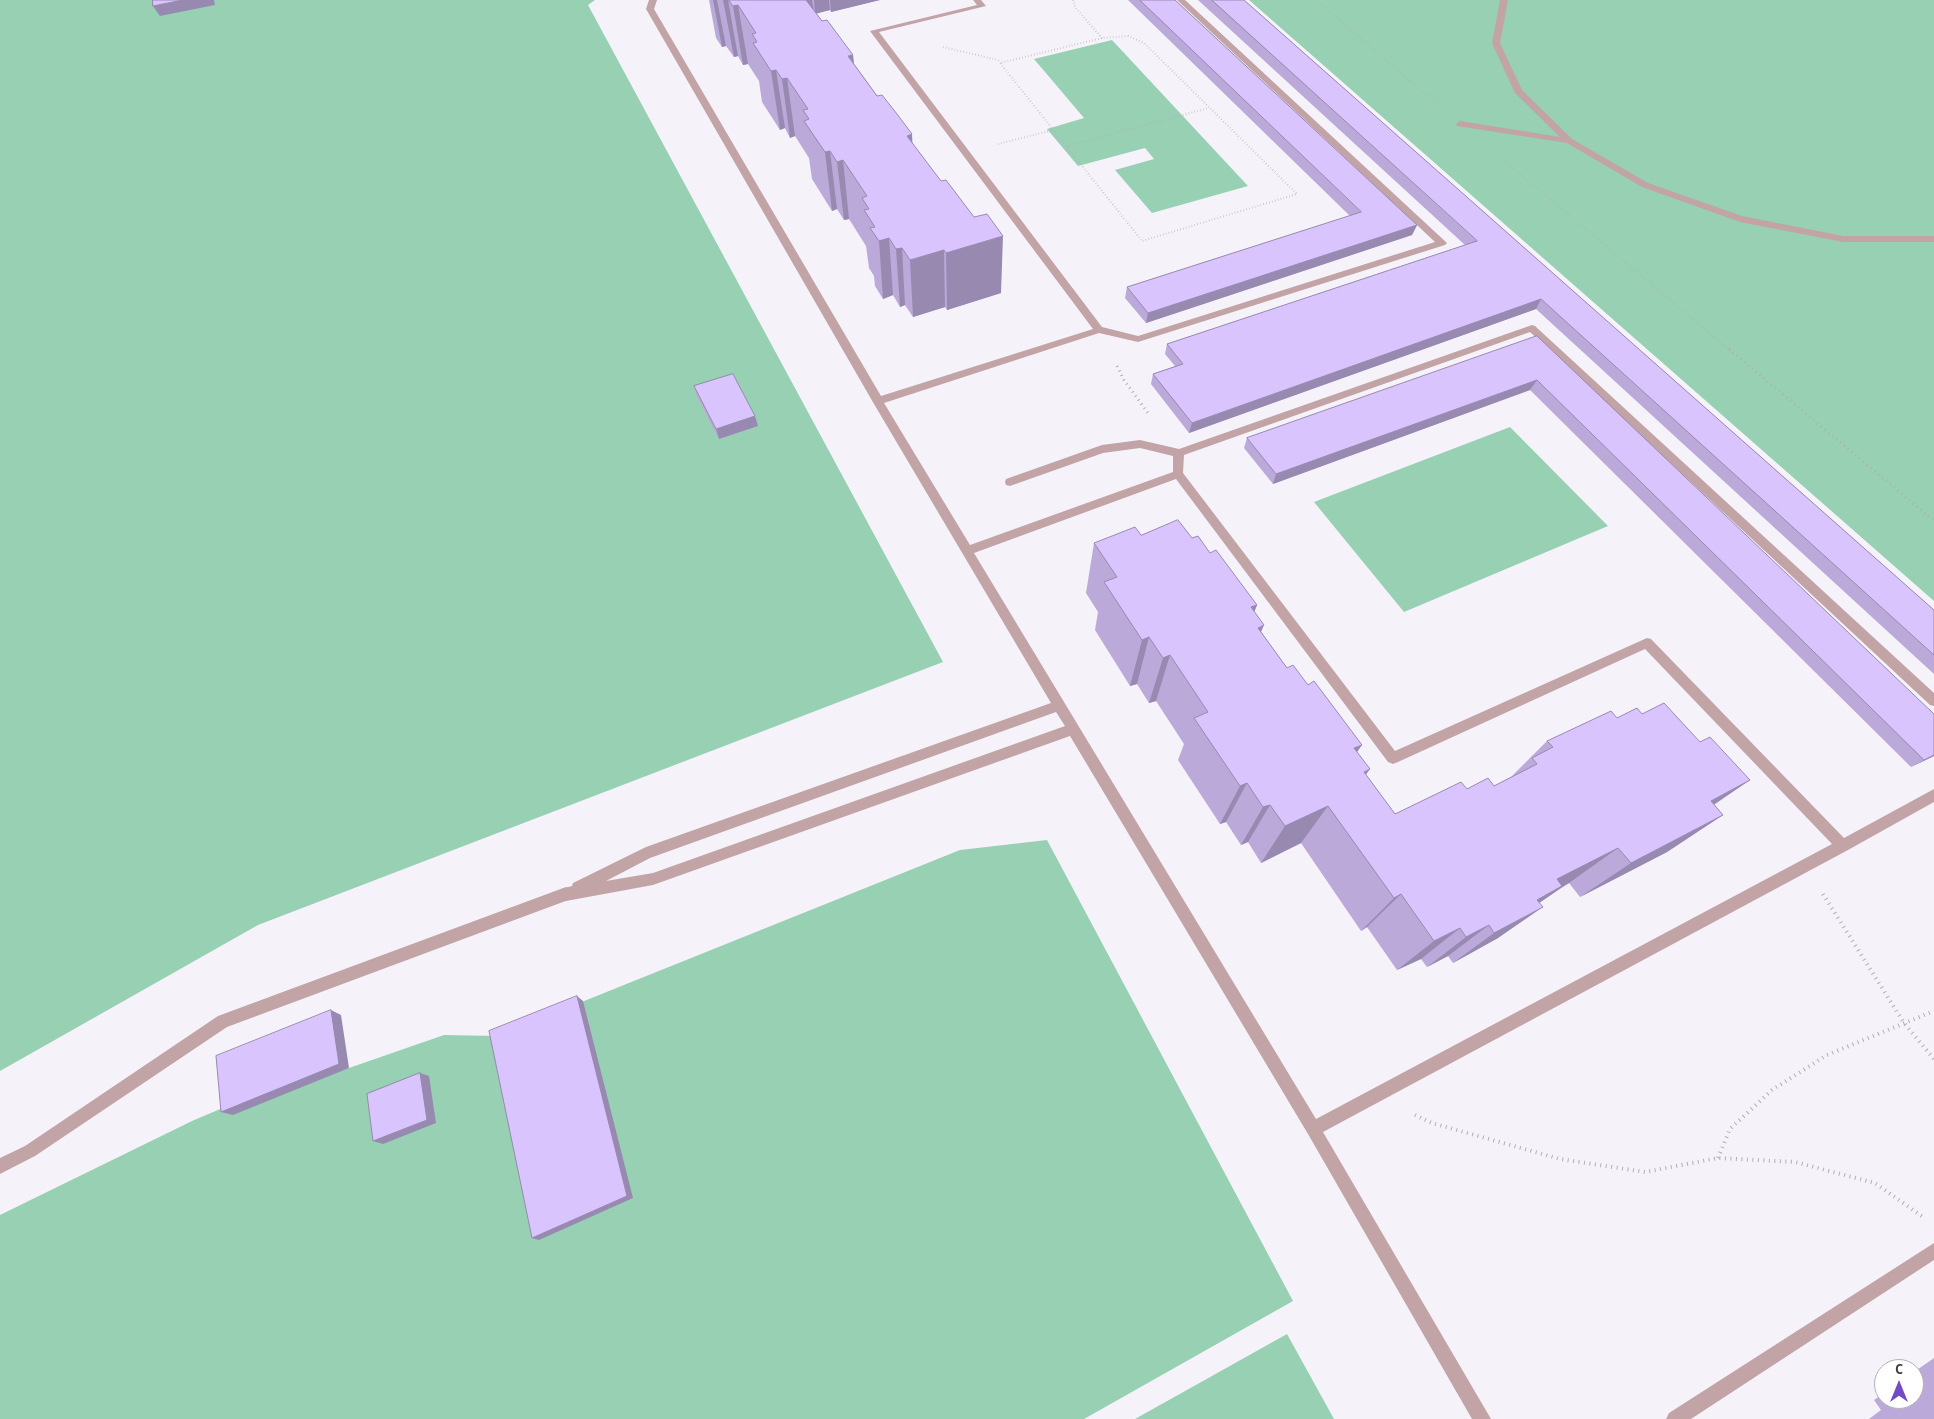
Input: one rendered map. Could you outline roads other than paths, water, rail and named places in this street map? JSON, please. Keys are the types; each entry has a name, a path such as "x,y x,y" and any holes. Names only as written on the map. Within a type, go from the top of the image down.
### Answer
{"street":[{"path":"653,0 650,9 878,401 1313,1129 1482,1419"},
{"path":"977,0 982,6 874,31 1099,330"},
{"path":"878,401 1099,330 1138,340 1442,243 1181,0"},
{"path":"1504,0 1496,43 1518,91 1569,141 1645,185 1740,219 1843,238 1934,239"},
{"path":"1460,124 1569,141"},
{"path":"1010,482 1102,449 1140,444 1179,453 1532,328 1934,701"},
{"path":"1179,453 1178,474 1393,758 1647,643 1843,846"},
{"path":"967,551 1178,474"},
{"path":"0,1166 30,1151 223,1021 566,894 646,853 1059,706"},
{"path":"566,894 653,879 1073,729"},
{"path":"1313,1129 1843,846 1934,794"},
{"path":"1675,1419 1934,1251"}]}
